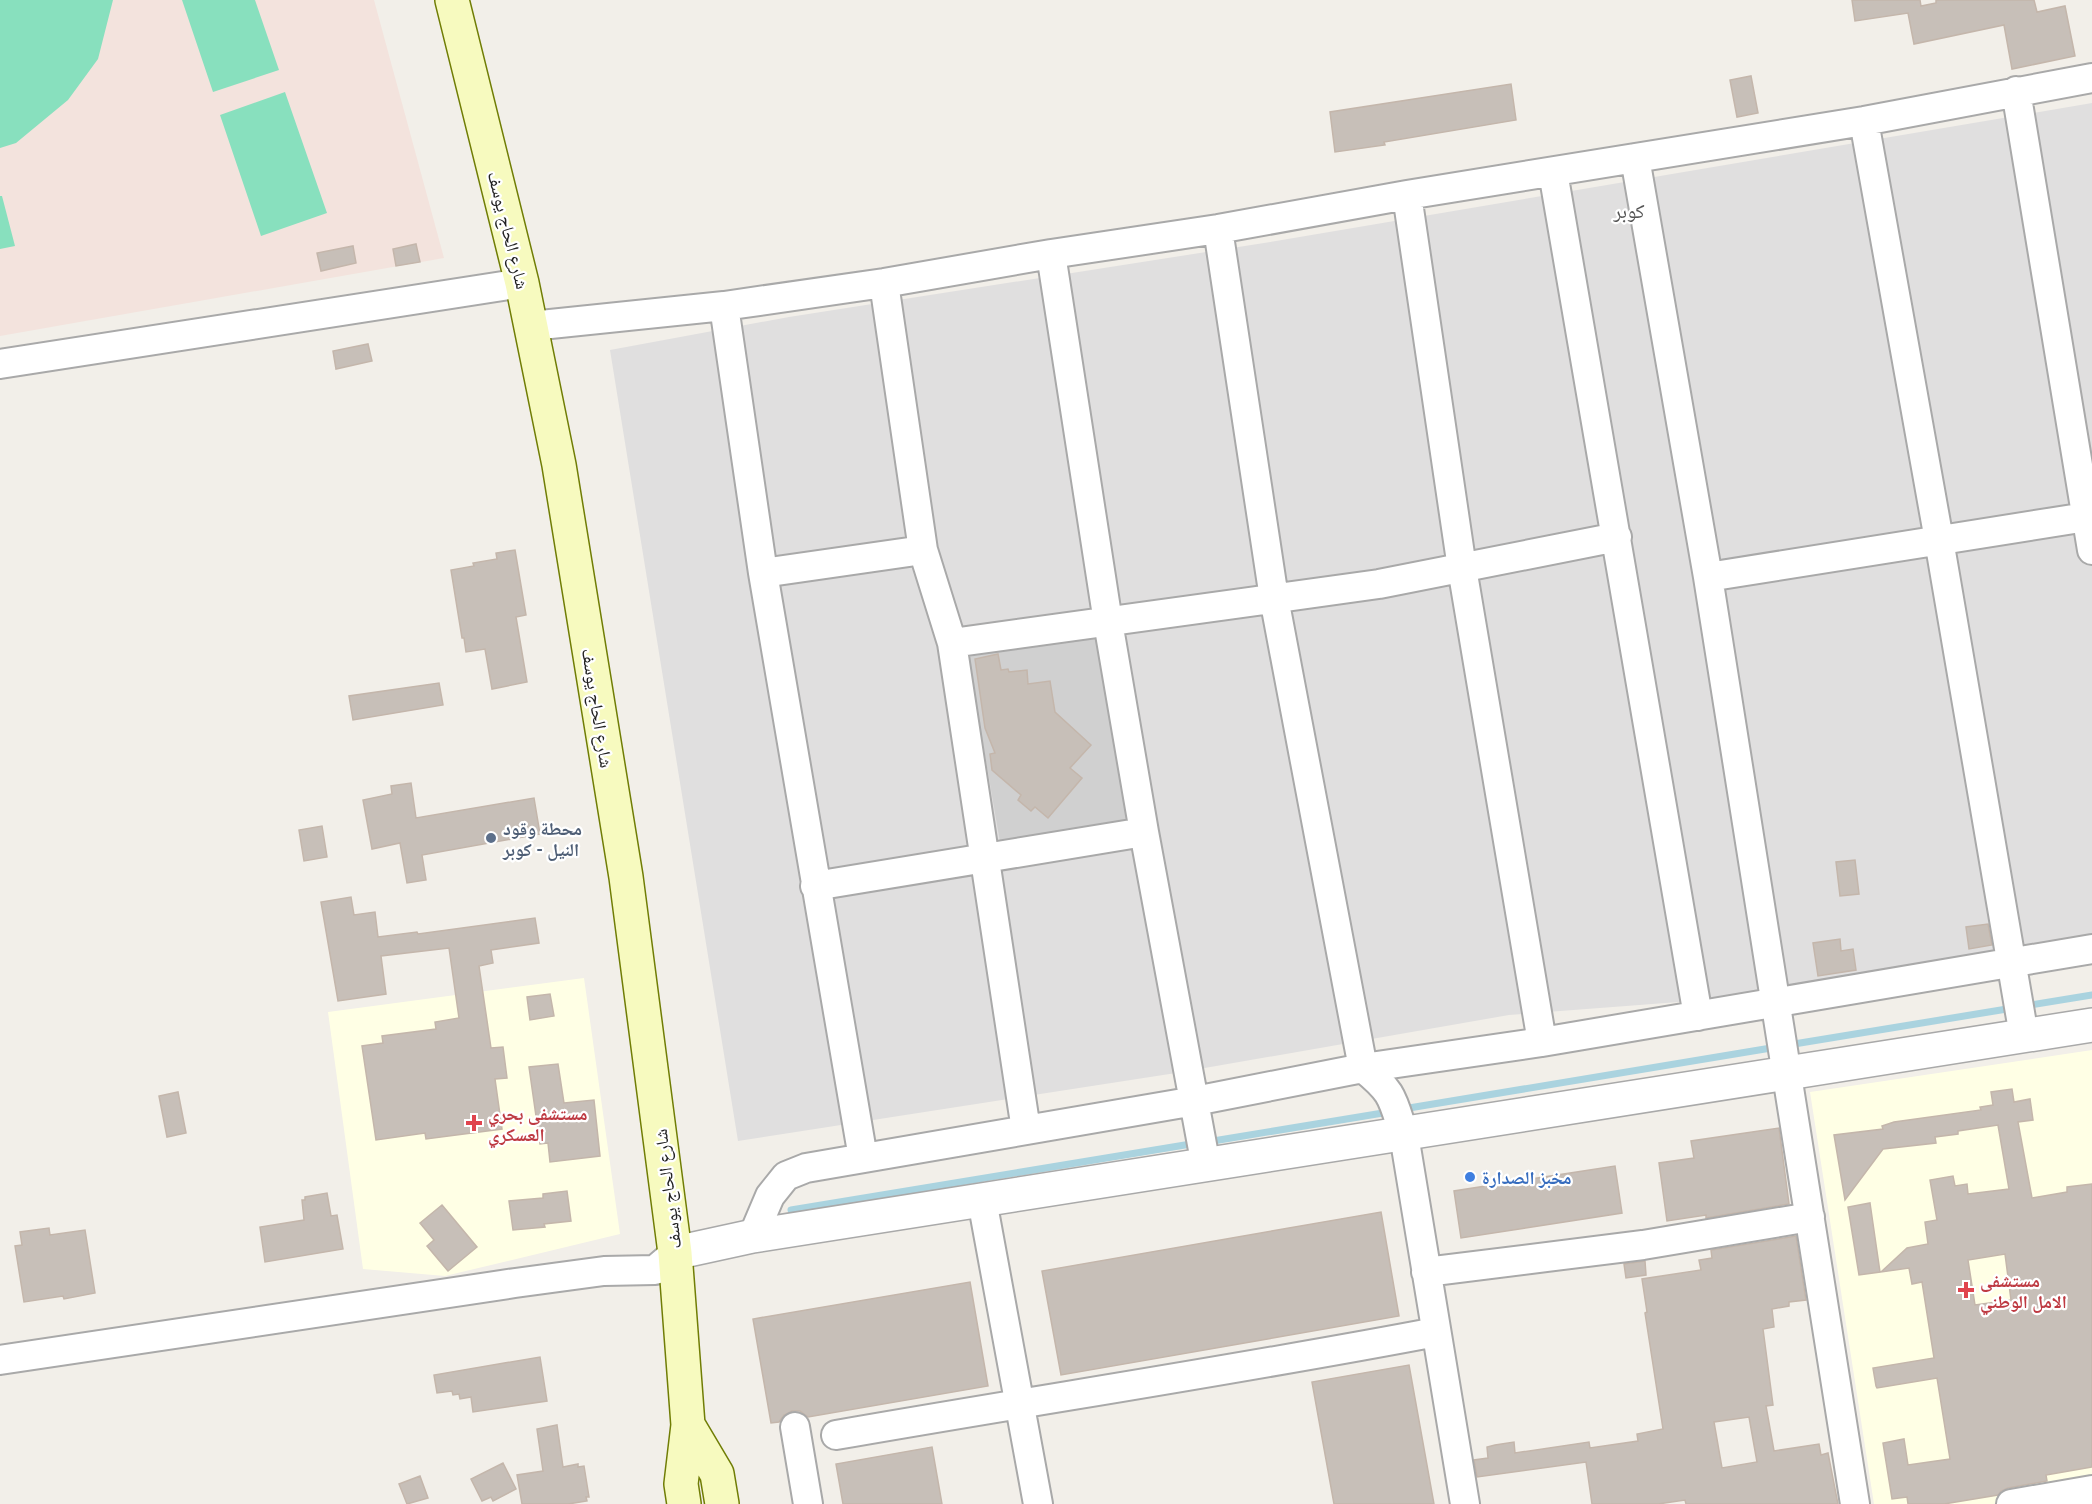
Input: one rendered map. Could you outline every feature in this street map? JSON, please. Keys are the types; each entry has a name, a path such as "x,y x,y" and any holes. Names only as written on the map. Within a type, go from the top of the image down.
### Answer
{"main road":[{"name":"شارع الحاج يوسف","path":"452,0 522,283 559,465 626,877 675,1253 688,1425 681,1484 684,1504"},
{"name":"شارع الحاج يوسف","path":"688,1425 717,1474 722,1504"}],"street":[{"path":"531,326 724,306 884,283 1864,121 2092,78"},
{"path":"2016,91 2089,516 2092,550"},
{"path":"1864,121 2021,1017"},
{"path":"1635,158 1708,577 1855,1504"},
{"path":"1553,172 1698,1016"},
{"path":"1407,195 1462,568 1542,1042"},
{"path":"1218,229 1274,598 1363,1068 1385,1086 1399,1119 1465,1504"},
{"path":"1051,254 1108,622 1203,1150"},
{"path":"0,364 522,283"},
{"path":"884,283 923,550 952,643 1026,1130"},
{"path":"724,306 763,573 863,1158"},
{"path":"1708,577 2089,516"},
{"path":"952,643 1379,585 1617,537"},
{"path":"763,573 923,550"},
{"path":"815,886 1144,832"},
{"path":"753,1236 770,1196 786,1176 806,1168 1195,1101 1363,1068 1542,1042 2092,949"},
{"path":"0,1360 515,1283 604,1271 655,1270 675,1253 753,1236 982,1200 1203,1150 1399,1119 1786,1074 2021,1017 2092,1025"},
{"path":"982,1200 1038,1504"},
{"path":"1426,1272 1643,1245 1810,1217"},
{"path":"836,1435 1019,1403 1273,1363 1436,1332"},
{"path":"795,1427 808,1504"},
{"path":"2011,1504 2092,1490"}],"shaded area":[{"path":"0,0 374,0 444,258 0,336"},
{"path":"2092,103 2092,940 1771,995 1509,1015 1176,1073 738,1141 610,350 789,317 1264,243"},
{"path":"1102,634 1135,819 1000,842 968,657"},
{"name":"مستشفى بحري العسكري","path":"584,978 620,1234 445,1276 363,1269 328,1012"},
{"name":"مستشفى الامل الوطني","path":"2092,1050 2092,1487 1993,1504 1874,1504 1810,1092"}],"green space":[{"path":"0,0 113,0 98,59 68,100 16,143 0,148"},
{"path":"182,0 255,0 279,70 213,92"},
{"path":"285,92 327,213 261,236 220,115"},
{"path":"0,196 2,196 15,246 0,249"}],"building":[{"path":"1852,0 1920,0 1921,6 1936,3 1936,0 2034,0 2037,12 2065,6 2075,56 2012,69 2004,25 1914,44 1908,13 1855,21"},
{"path":"1751,76 1758,113 1737,117 1730,80"},
{"path":"1511,84 1516,120 1384,142 1385,145 1335,152 1330,112"},
{"path":"416,244 420,262 396,266 393,249"},
{"path":"353,246 356,263 321,271 317,253"},
{"path":"368,344 372,361 336,369 333,351"},
{"path":"515,550 526,615 516,617 527,682 492,689 485,649 466,652 451,570 497,559 496,553"},
{"path":"998,654 1001,670 1008,669 1009,672 1027,670 1028,684 1050,681 1055,712 1091,745 1070,768 1082,778 1048,818 1035,807 1031,811 1018,800 1021,795 992,770 990,754 995,753 985,728 975,659"},
{"path":"439,683 443,705 353,720 349,696"},
{"path":"411,783 416,818 534,798 540,834 422,855 426,880 407,883 400,843 372,849 363,800 392,794 391,786"},
{"path":"322,826 327,857 304,861 299,830"},
{"path":"1855,860 1859,894 1840,896 1836,862"},
{"path":"351,897 354,915 375,912 378,937 417,932 418,934 535,918 539,943 491,950 493,963 479,966 491,1048 503,1047 507,1078 495,1079 502,1129 426,1139 425,1133 376,1140 362,1046 383,1043 382,1036 436,1029 435,1022 459,1018 449,948 381,956 386,994 338,1001 321,902"},
{"path":"1988,924 1992,945 1969,949 1966,927"},
{"path":"1840,939 1841,951 1853,949 1856,970 1818,976 1813,943"},
{"path":"550,994 554,1016 530,1020 527,997"},
{"path":"558,1064 564,1103 594,1100 600,1156 550,1162 548,1143 540,1144 529,1067"},
{"path":"2012,1089 2014,1102 2030,1099 2033,1120 2018,1122 2032,1198 2067,1192 2067,1187 2092,1184 2092,1467 2046,1475 2047,1481 2008,1488 1998,1495 1944,1504 1908,1504 1907,1497 1892,1499 1883,1443 1904,1439 1908,1465 1950,1459 1937,1378 1877,1388 1876,1386 1873,1368 1934,1358 1922,1282 1912,1284 1909,1268 1881,1272 1907,1248 1928,1244 1925,1222 1937,1220 1930,1180 1953,1176 1955,1186 1967,1184 1968,1194 2009,1189 1998,1125 1935,1137 1936,1143 1883,1149 1845,1200 1834,1135 1883,1129 1882,1126 1894,1122 1981,1110 1980,1107 1993,1105 1991,1092","holes":["2005,1254 2011,1300 1975,1305 1968,1260"]},
{"path":"178,1092 186,1133 167,1137 159,1096"},
{"path":"1779,1128 1789,1204 1706,1218 1706,1215 1667,1221 1659,1163 1694,1158 1691,1141"},
{"path":"1615,1166 1622,1213 1461,1238 1454,1191"},
{"path":"567,1191 571,1221 544,1224 545,1227 513,1230 509,1201 543,1198 543,1194"},
{"path":"327,1193 331,1216 337,1215 343,1249 265,1262 260,1227 304,1220 302,1200 305,1200 305,1197"},
{"path":"1870,1203 1880,1272 1859,1275 1848,1207"},
{"path":"442,1205 477,1247 448,1271 427,1246 434,1240 420,1223"},
{"path":"1381,1212 1399,1316 1061,1375 1042,1271"},
{"path":"49,1228 50,1235 85,1230 95,1293 64,1299 63,1296 24,1302 15,1246 22,1245 20,1232"},
{"path":"1796,1236 1806,1300 1789,1302 1789,1306 1772,1309 1774,1327 1763,1329 1773,1405 1766,1406 1774,1451 1819,1444 1821,1455 1828,1453 1838,1504 1686,1504 1685,1500 1658,1504 1592,1504 1586,1462 1477,1477 1474,1460 1488,1458 1487,1447 1514,1442 1515,1453 1589,1442 1590,1448 1638,1441 1637,1434 1663,1429 1642,1279 1701,1270 1699,1260 1712,1258 1711,1250","holes":["1749,1417 1757,1462 1722,1468 1714,1422"]},
{"path":"1645,1261 1646,1275 1626,1278 1624,1264"},
{"path":"970,1282 988,1386 808,1417 800,1411 792,1411 784,1415 779,1422 771,1423 753,1319"},
{"path":"540,1357 547,1401 473,1412 471,1397 460,1399 459,1394 453,1395 452,1391 437,1393 434,1375"},
{"path":"1409,1365 1434,1504 1334,1504 1312,1382"},
{"path":"557,1425 563,1467 578,1464 578,1467 584,1466 589,1497 586,1497 587,1501 568,1504 522,1504 517,1475 543,1471 537,1429"},
{"path":"932,1447 942,1504 843,1504 836,1464"},
{"path":"503,1463 516,1489 493,1501 491,1497 482,1501 471,1479"},
{"path":"420,1476 428,1498 407,1504 399,1484"}],"waterway":[{"path":"2024,1006 2092,995"},
{"path":"1788,1045 2013,1008"},
{"path":"1403,1109 1777,1047"},
{"path":"1207,1142 1389,1112"},
{"path":"791,1210 1197,1143"}],"place":[{"name":"محطة وقود النيل - كوبر","path":"491,838"},
{"name":"مستشفى بحري العسكري","path":"474,1123"},
{"name":"مخبز الصدارة","path":"1470,1177"},
{"name":"مستشفى الامل الوطني","path":"1966,1290"}],"district":[{"name":"كوبر","path":"1629,210"}]}
